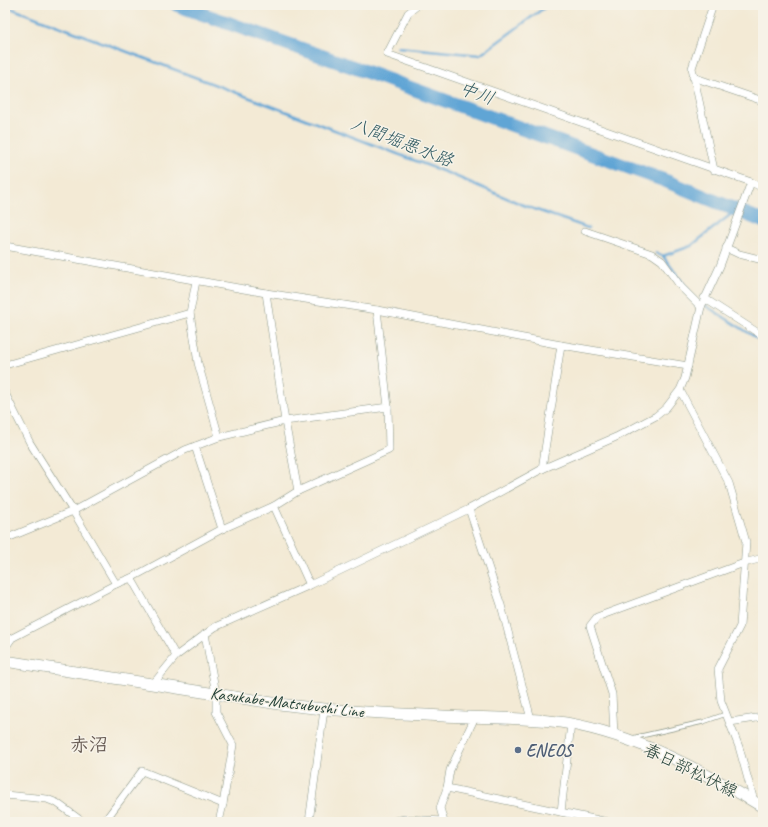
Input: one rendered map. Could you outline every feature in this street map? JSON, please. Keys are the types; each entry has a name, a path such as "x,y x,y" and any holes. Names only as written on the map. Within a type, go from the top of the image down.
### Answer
{"main road":[{"name":"Kasukabe-Matsubushi Line","path":"5,661 324,710 531,718 571,724"},
{"name":"春日部松伏線","path":"571,724 614,735 685,763 758,804"}],"street":[{"path":"418,5 408,14 387,54 751,182 763,188"},
{"path":"713,5 692,68 714,170"},
{"path":"693,77 763,101"},
{"path":"152,684 176,656 216,627 310,585 469,509 542,469 616,437 656,416 666,408 680,390 685,378 704,298 720,266 751,182"},
{"path":"585,231 652,254 662,261 681,288 701,307"},
{"path":"5,246 196,281 378,310 561,345 688,366"},
{"path":"726,248 739,254 763,260"},
{"path":"196,281 190,313 198,363 219,437"},
{"path":"266,293 285,421 298,491"},
{"path":"704,298 763,336"},
{"path":"5,648 12,638 116,584 131,578 222,529 274,506 298,491 389,450 388,407 378,310"},
{"path":"5,365 190,313"},
{"path":"542,469 561,345"},
{"path":"680,390 729,483 746,542 740,626 718,669 721,701 739,747 758,804"},
{"path":"5,393 28,439 116,584"},
{"path":"5,539 73,511 185,450 219,437 285,421 388,407"},
{"path":"195,446 222,529"},
{"path":"274,506 310,585"},
{"path":"469,509 501,605 531,718"},
{"path":"614,735 612,694 590,626 597,617 744,563 763,558"},
{"path":"131,578 176,656"},
{"path":"205,634 216,694 216,712 233,745 219,822"},
{"path":"309,822 324,710"},
{"path":"389,822 443,821 440,808 450,770 475,717"},
{"path":"730,722 763,717"},
{"path":"561,812 571,724"},
{"path":"104,822 142,772 223,804"},
{"path":"446,788 561,812 590,820 608,822"},
{"path":"5,795 47,799 57,803 83,822"}],"lane":[{"path":"625,739 703,722 726,714"}],"waterway":[{"name":"中川","path":"177,5 353,67 666,181 763,221"},
{"path":"398,47 480,55 548,5"},
{"name":"八間堀悪水路","path":"5,6 450,174 528,207 588,228"},
{"path":"663,256 691,246 735,211"},
{"name":"八間堀悪水路","path":"656,253 663,256 689,291"},
{"name":"八間堀悪水路","path":"703,304 763,342"}],"place":[{"name":"ENEOS","path":"518,750"}],"district":[{"name":"赤沼","path":"89,744"}]}
